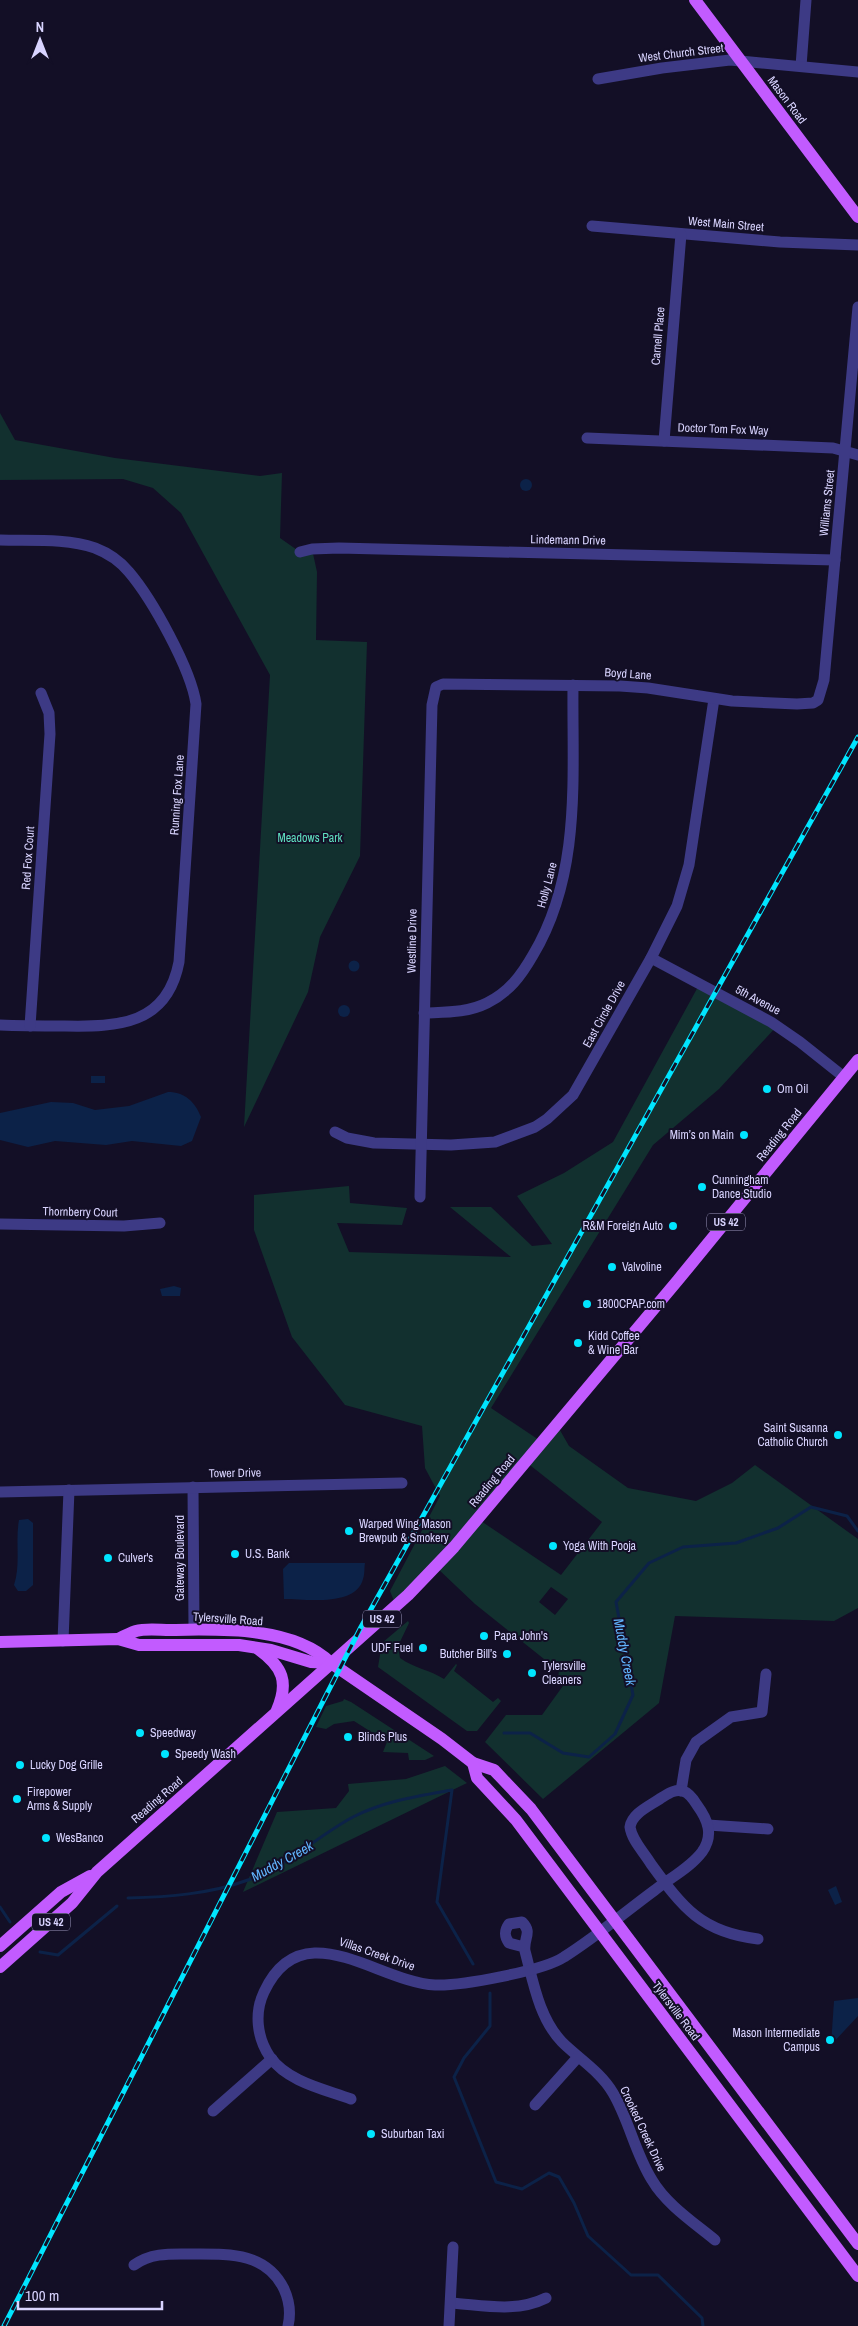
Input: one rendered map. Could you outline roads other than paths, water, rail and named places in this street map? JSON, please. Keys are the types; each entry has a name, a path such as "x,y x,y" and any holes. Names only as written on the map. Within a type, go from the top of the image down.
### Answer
{"main road":[{"name":"Mason Road","path":"695,0 858,217"},
{"name":"Reading Road","path":"0,1967 72,1903 97,1872 408,1595 454,1547 673,1287 858,1060"},
{"name":"Tylersville Road","path":"118,1639 137,1630 249,1631 278,1637 308,1647 321,1654 331,1664 437,1735 472,1763 494,1770 531,1809 858,2244"},
{"name":"Tylersville Road","path":"0,1642 118,1639 139,1645 219,1644 254,1646 311,1662 331,1664"},
{"path":"254,1646 269,1657 283,1681 284,1693 276,1713"},
{"name":"Tylersville Road","path":"472,1763 477,1778 516,1820 858,2276"},
{"name":"Reading Road","path":"0,1946 61,1892 97,1872"}],"street":[{"path":"802,66 806,0"},
{"name":"West Church Street","path":"598,79 662,68 740,61 858,72"},
{"name":"West Main Street","path":"592,226 780,242 858,245"},
{"name":"Carnell Place","path":"664,441 681,234"},
{"name":"Williams Street","path":"818,700 824,680 858,307"},
{"name":"Doctor Tom Fox Way","path":"587,438 833,448 858,455"},
{"name":"Running Fox Lane","path":"0,540 81,544 107,554 119,562 137,583 166,632 190,677 196,704 179,962 170,988 152,1010 134,1020 121,1024 100,1027 0,1025"},
{"name":"Lindemann Drive","path":"300,552 312,549 339,548 835,560"},
{"name":"Boyd Lane","path":"436,687 444,684 573,685 648,688 714,699 796,704 812,703 818,700"},
{"name":"Holly Lane","path":"424,1013 465,1010 495,999 516,982 541,942 561,892 571,834 573,685"},
{"name":"Westline Drive","path":"420,1197 432,715 436,687"},
{"name":"Red Fox Court","path":"30,1026 50,734 49,713 42,693"},
{"name":"East Circle Drive","path":"335,1132 360,1142 420,1145 495,1142 516,1136 547,1120 563,1105 581,1083 651,958 677,906 690,865 714,699"},
{"name":"5th Avenue","path":"651,958 777,1026 844,1077"},
{"name":"Thornberry Court","path":"0,1224 124,1226 160,1223"},
{"name":"Tower Drive","path":"0,1492 402,1483"},
{"name":"Gateway Boulevard","path":"193,1487 194,1630"},
{"path":"63,1490 63,1641"},
{"path":"680,1791 686,1760 696,1742 731,1717 762,1712 766,1674"},
{"path":"665,1882 702,1852 708,1838 708,1825 705,1816 692,1798 680,1791 671,1792 634,1816 630,1824 634,1839 665,1882 686,1908 709,1926 729,1934 758,1939"},
{"path":"708,1825 768,1829"},
{"name":"Villas Creek Drive","path":"351,2099 291,2076 272,2059 259,2031 258,2009 262,1995 272,1977 282,1967 294,1959 308,1954 336,1953 410,1980 438,1985 530,1970 564,1958 665,1882"},
{"name":"Crooked Creek Drive","path":"524,1947 545,2019 557,2036 598,2075 612,2092 653,2182 677,2208 715,2240"},
{"path":"535,2105 578,2057"},
{"path":"213,2111 272,2059"},
{"path":"449,2326 453,2247"},
{"path":"134,2265 147,2257 169,2254 227,2254 249,2258 268,2268 282,2286 289,2307 288,2326"},
{"path":"451,2303 520,2307 546,2298"}],"water":[{"path":"524,479 528,479 532,485 528,491 524,491 520,487 520,483"},
{"path":"354,960 360,966 354,972 348,966"},
{"path":"342,1005 346,1005 350,1011 346,1017 342,1017 338,1013 338,1009"},
{"path":"91,1076 105,1076 105,1083 91,1083"},
{"path":"168,1092 174,1092 189,1099 201,1117 192,1141 181,1146 132,1141 106,1145 55,1141 28,1147 0,1140 0,1113 51,1102 73,1103 95,1110 129,1106"},
{"path":"174,1286 181,1288 180,1296 162,1296 160,1289"},
{"path":"28,1519 33,1523 33,1585 26,1591 18,1591 14,1585 17,1569 19,1520"},
{"path":"289,1563 365,1563 363,1579 358,1588 351,1594 341,1598 317,1600 284,1599 283,1569"},
{"path":"836,1886 842,1902 835,1905 828,1890"},
{"path":"858,1998 858,2016 831,2045 834,2001"}],"waterway":[{"name":"Muddy Creek","path":"504,1733 530,1733 563,1753 589,1757 615,1734 633,1695 616,1602 649,1563 683,1547 736,1543 778,1528 811,1507 847,1516 858,1531"},
{"name":"Muddy Creek","path":"128,1898 189,1894 234,1885 276,1867 365,1811 401,1800 452,1790 437,1902 473,1964"},
{"name":"Muddy Creek","path":"40,1952 58,1955 117,1906"},
{"name":"Muddy Creek","path":"0,1907 10,1922"},
{"name":"Muddy Creek","path":"490,1993 490,2026 464,2058 454,2077 496,2182 522,2189 549,2173 559,2177 574,2203 588,2236 631,2275 658,2275 702,2318 703,2326"}],"railway":[{"path":"4,2326 361,1627 858,737"}],"place":[{"name":"Om Oil","path":"767,1089"},
{"name":"Mim’s on Main","path":"744,1135"},
{"name":"Cunningham Dance Studio","path":"702,1187"},
{"name":"R&M Foreign Auto","path":"673,1226"},
{"name":"Valvoline","path":"612,1267"},
{"name":"1800CPAP.com","path":"587,1304"},
{"name":"Kidd Coffee & Wine Bar","path":"578,1343"},
{"name":"Saint Susanna Catholic Church","path":"838,1435"},
{"name":"Warped Wing Mason Brewpub & Smokery","path":"349,1531"},
{"name":"Yoga With Pooja","path":"553,1546"},
{"name":"U.S. Bank","path":"235,1554"},
{"name":"Culver's","path":"108,1558"},
{"name":"Papa John's","path":"484,1636"},
{"name":"UDF Fuel","path":"423,1648"},
{"name":"Butcher Bill’s","path":"507,1654"},
{"name":"Tylersville Cleaners","path":"532,1673"},
{"name":"Speedway","path":"140,1733"},
{"name":"Blinds Plus","path":"348,1737"},
{"name":"Speedy Wash","path":"165,1754"},
{"name":"Lucky Dog Grille","path":"20,1765"},
{"name":"Firepower Arms & Supply","path":"17,1799"},
{"name":"WesBanco","path":"46,1838"},
{"name":"Mason Intermediate Campus","path":"830,2040"},
{"name":"Suburban Taxi","path":"371,2134"}],"park label":[{"name":"Meadows Park","path":"310,838"}]}
